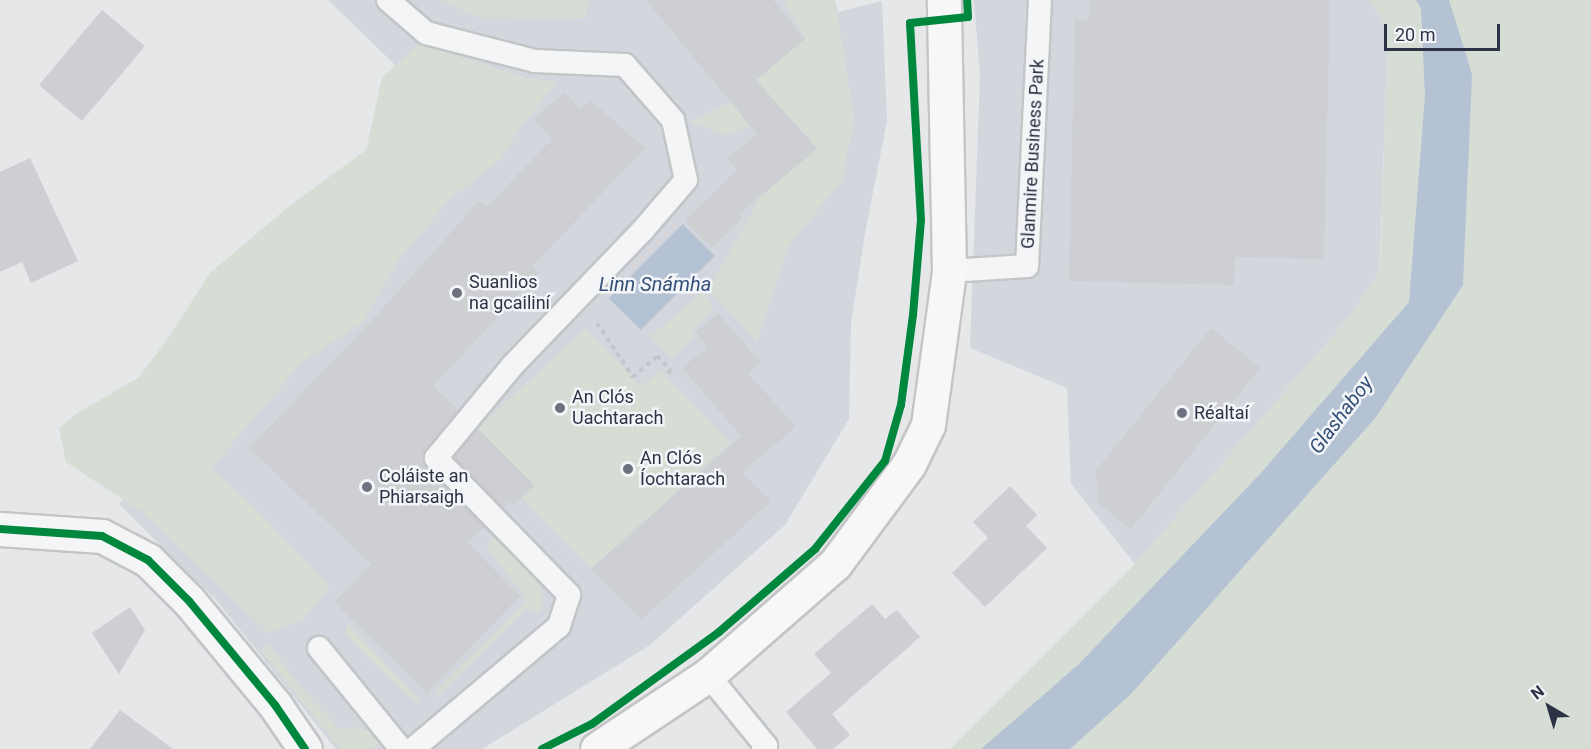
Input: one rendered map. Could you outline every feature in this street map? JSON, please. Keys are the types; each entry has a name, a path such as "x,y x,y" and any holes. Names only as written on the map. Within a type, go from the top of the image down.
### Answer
{"main road":[{"path":"597,749 708,675 835,564 909,464 928,425 950,271 944,0"}],"street":[{"path":"0,529 102,536 148,560 204,618 275,705 305,749"}],"lane":[{"path":"388,0 426,33 535,61 625,65 673,120 686,180 642,231 513,365 436,458 569,595 559,626 414,749"},
{"name":"Glanmire Business Park","path":"950,271 1027,266 1040,0"},
{"path":"319,648 401,749"},
{"path":"708,675 766,747 763,749"}],"path":[{"path":"580,297 633,377 657,356 671,370 665,375"}],"shaded area":[{"path":"328,0 835,0 838,12 882,1 887,121 865,233 851,323 849,419 785,525 650,645 482,749 336,749 216,600 119,504 474,141"},
{"path":"442,0 588,0 585,18 477,17"},
{"path":"784,0 835,0 854,119 842,180 789,245 757,341 709,289 761,196 817,148 784,111 726,135 690,122 730,102 805,39"},
{"path":"974,0 1370,0 1388,28 1379,283 1135,564 1071,484 1067,388 970,348 980,76"},
{"path":"1370,0 1591,0 1591,749 950,749 1135,564 1347,320 1380,271 1388,28"},
{"path":"419,43 525,78 558,82 521,126 501,159 450,199 396,263 363,322 302,362 211,468 250,503 330,586 304,619 269,633 139,510 66,462 59,428 76,414 138,378 167,340 210,273 287,208 366,150 382,78"},
{"path":"703,292 714,307 691,333 694,337 672,358 651,336"},
{"name":"An Clós Íochtarach","path":"586,328 641,387 660,370 731,443 591,569 521,498 534,485 478,428"},
{"path":"495,529 536,574 544,600 539,614 526,608 433,700 439,688 524,603 524,594 487,549"},
{"path":"347,623 422,702 416,703 372,662 346,634"},
{"path":"269,644 300,687 339,728 359,727 384,739 373,749 340,749 261,651"}],"water":[{"name":"Glashaboy","path":"1416,0 1449,0 1472,74 1463,285 1376,417 1131,694 1070,749 981,749 1079,664 1260,474 1409,302 1425,95 1421,9"},
{"name":"Linn Snámha","path":"683,224 715,256 641,330 609,298"}],"building":[{"path":"646,0 773,0 805,39 756,80 817,149 739,214 743,218 712,248 684,221 737,170 727,159 757,134"},
{"path":"1089,0 1330,0 1324,259 1235,257 1234,285 1069,281 1075,19 1089,20"},
{"path":"102,10 145,46 82,121 39,85"},
{"path":"565,92 580,109 590,100 645,148 532,267 539,273 433,386 458,410 426,449 423,462 484,527 468,543 520,596 427,693 334,602 371,564 249,448 377,315 479,201 487,207 552,139 533,120"},
{"path":"30,158 78,261 31,283 22,262 0,272 0,172"},
{"path":"718,313 761,363 748,373 796,427 742,472 771,501 641,620 591,569 741,436 682,368 707,347 695,332"},
{"path":"1211,328 1260,368 1131,529 1098,503 1096,470"},
{"path":"478,429 535,486 513,505 509,501 503,508 454,457"},
{"path":"1010,486 1037,515 1026,526 1047,548 985,607 952,573 988,538 973,522"},
{"path":"872,604 885,619 897,610 920,637 832,714 850,735 833,749 817,749 786,712 831,673 814,654"},
{"path":"130,607 145,630 119,674 92,633"},
{"path":"120,710 173,749 90,749"}],"cycle path":[{"path":"542,749 592,724 719,632 815,549 885,461 901,405 913,315 921,220 910,23 968,17 967,0"},
{"path":"0,529 102,536 148,560 189,601 275,705 305,749"}],"place":[{"name":"Suanlios na gcailiní","path":"457,293"},
{"name":"An Clós Uachtarach","path":"560,408"},
{"name":"Réaltaí","path":"1182,413"},
{"name":"An Clós Íochtarach","path":"628,469"},
{"name":"Coláiste an Phiarsaigh","path":"367,487"}]}
